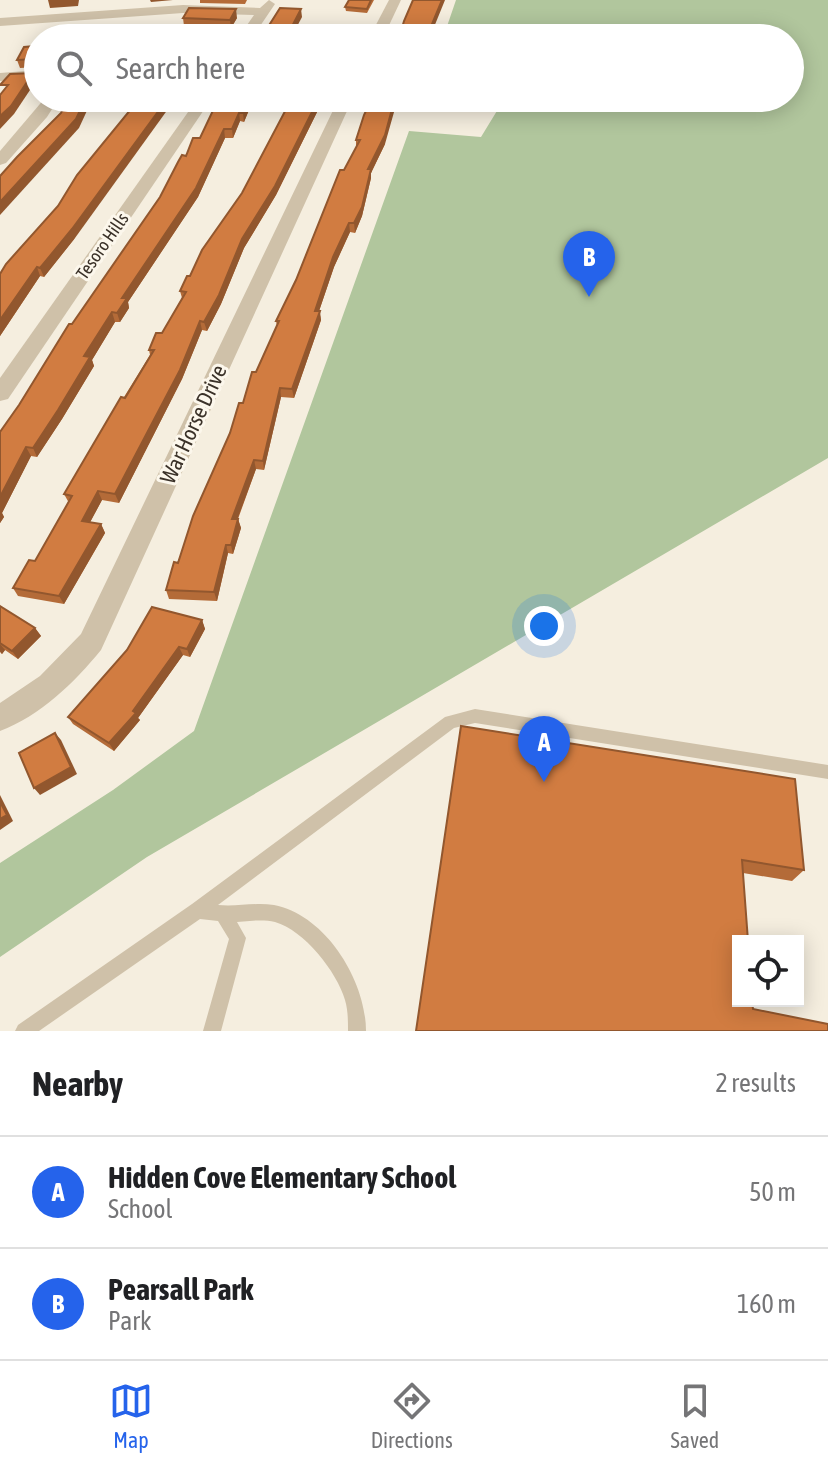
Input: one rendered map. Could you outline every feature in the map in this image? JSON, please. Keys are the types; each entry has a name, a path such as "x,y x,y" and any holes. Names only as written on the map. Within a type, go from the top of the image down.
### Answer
{"street":[{"path":"254,24 271,0"},
{"path":"383,24 395,0"},
{"path":"0,22 183,9 262,12"},
{"path":"0,77 24,75"},
{"path":"0,160 43,112"},
{"name":"Tesoro Hills","path":"0,394 195,112"},
{"name":"War Horse Drive","path":"0,718 34,699 68,671 91,642 339,112"}],"lane":[{"path":"24,1031 198,910 450,722 475,716 828,772"},
{"path":"198,910 223,914 279,915 310,934 339,966 351,991 357,1031"},
{"path":"212,1031 238,938 223,914"}],"green space":[{"path":"456,0 828,0 828,458 147,857 0,957 0,863 113,790 194,731 409,131 481,137 496,112 804,112 804,24 448,24"}],"building":[{"path":"349,0 371,0 367,9 345,7"},
{"path":"413,0 442,0 432,24 403,24"},
{"path":"189,8 236,9 230,20 183,18"},
{"path":"280,8 301,9 293,24 270,24"},
{"path":"24,47 24,60 17,60"},
{"path":"24,73 24,86 0,116 0,95 8,85 0,85 10,74"},
{"path":"79,112 0,202 0,176 61,113"},
{"path":"129,112 158,112 72,229 40,268 37,267 0,320 0,274 58,206 77,175"},
{"path":"212,112 243,112 239,113 232,129 224,129 196,188 122,298 127,298 117,313 112,312 84,356 90,357 58,410 33,448 26,447 0,497 0,432 69,324 72,324 160,197 182,155 186,156 193,138 200,138"},
{"path":"285,112 312,112 275,186 242,239 219,295 204,322 200,321 180,370 115,494 98,491 82,521 101,524 59,596 13,588 29,560 35,561 72,496 64,494 121,397 125,398 154,350 149,350 156,333 162,333 186,292 180,291 202,250 242,193"},
{"path":"365,112 391,112 385,135 368,169 371,169 362,207 354,223 349,223 333,257 315,311 320,311 292,389 280,388 263,461 254,460 232,519 238,519 231,545 226,545 214,592 166,590 174,562 178,563 193,516 230,433 239,403 243,403 252,372 256,372 279,321 276,321 296,280 340,170 344,170 360,140 356,140"},
{"path":"0,606 35,628 12,651 0,643"},
{"path":"152,607 202,620 187,649 179,647 133,711 136,713 109,743 68,717 127,650"},
{"path":"461,726 795,779 804,870 742,860 748,935 732,935 732,1007 753,1007 828,1024 828,1031 416,1031"},
{"path":"55,733 71,767 34,788 19,753"},
{"path":"0,802 7,815 0,819"}],"place":[{"name":"Pearsall Park","path":"589,297"},
{"name":"Hidden Cove Elementary School","path":"544,782"}]}
